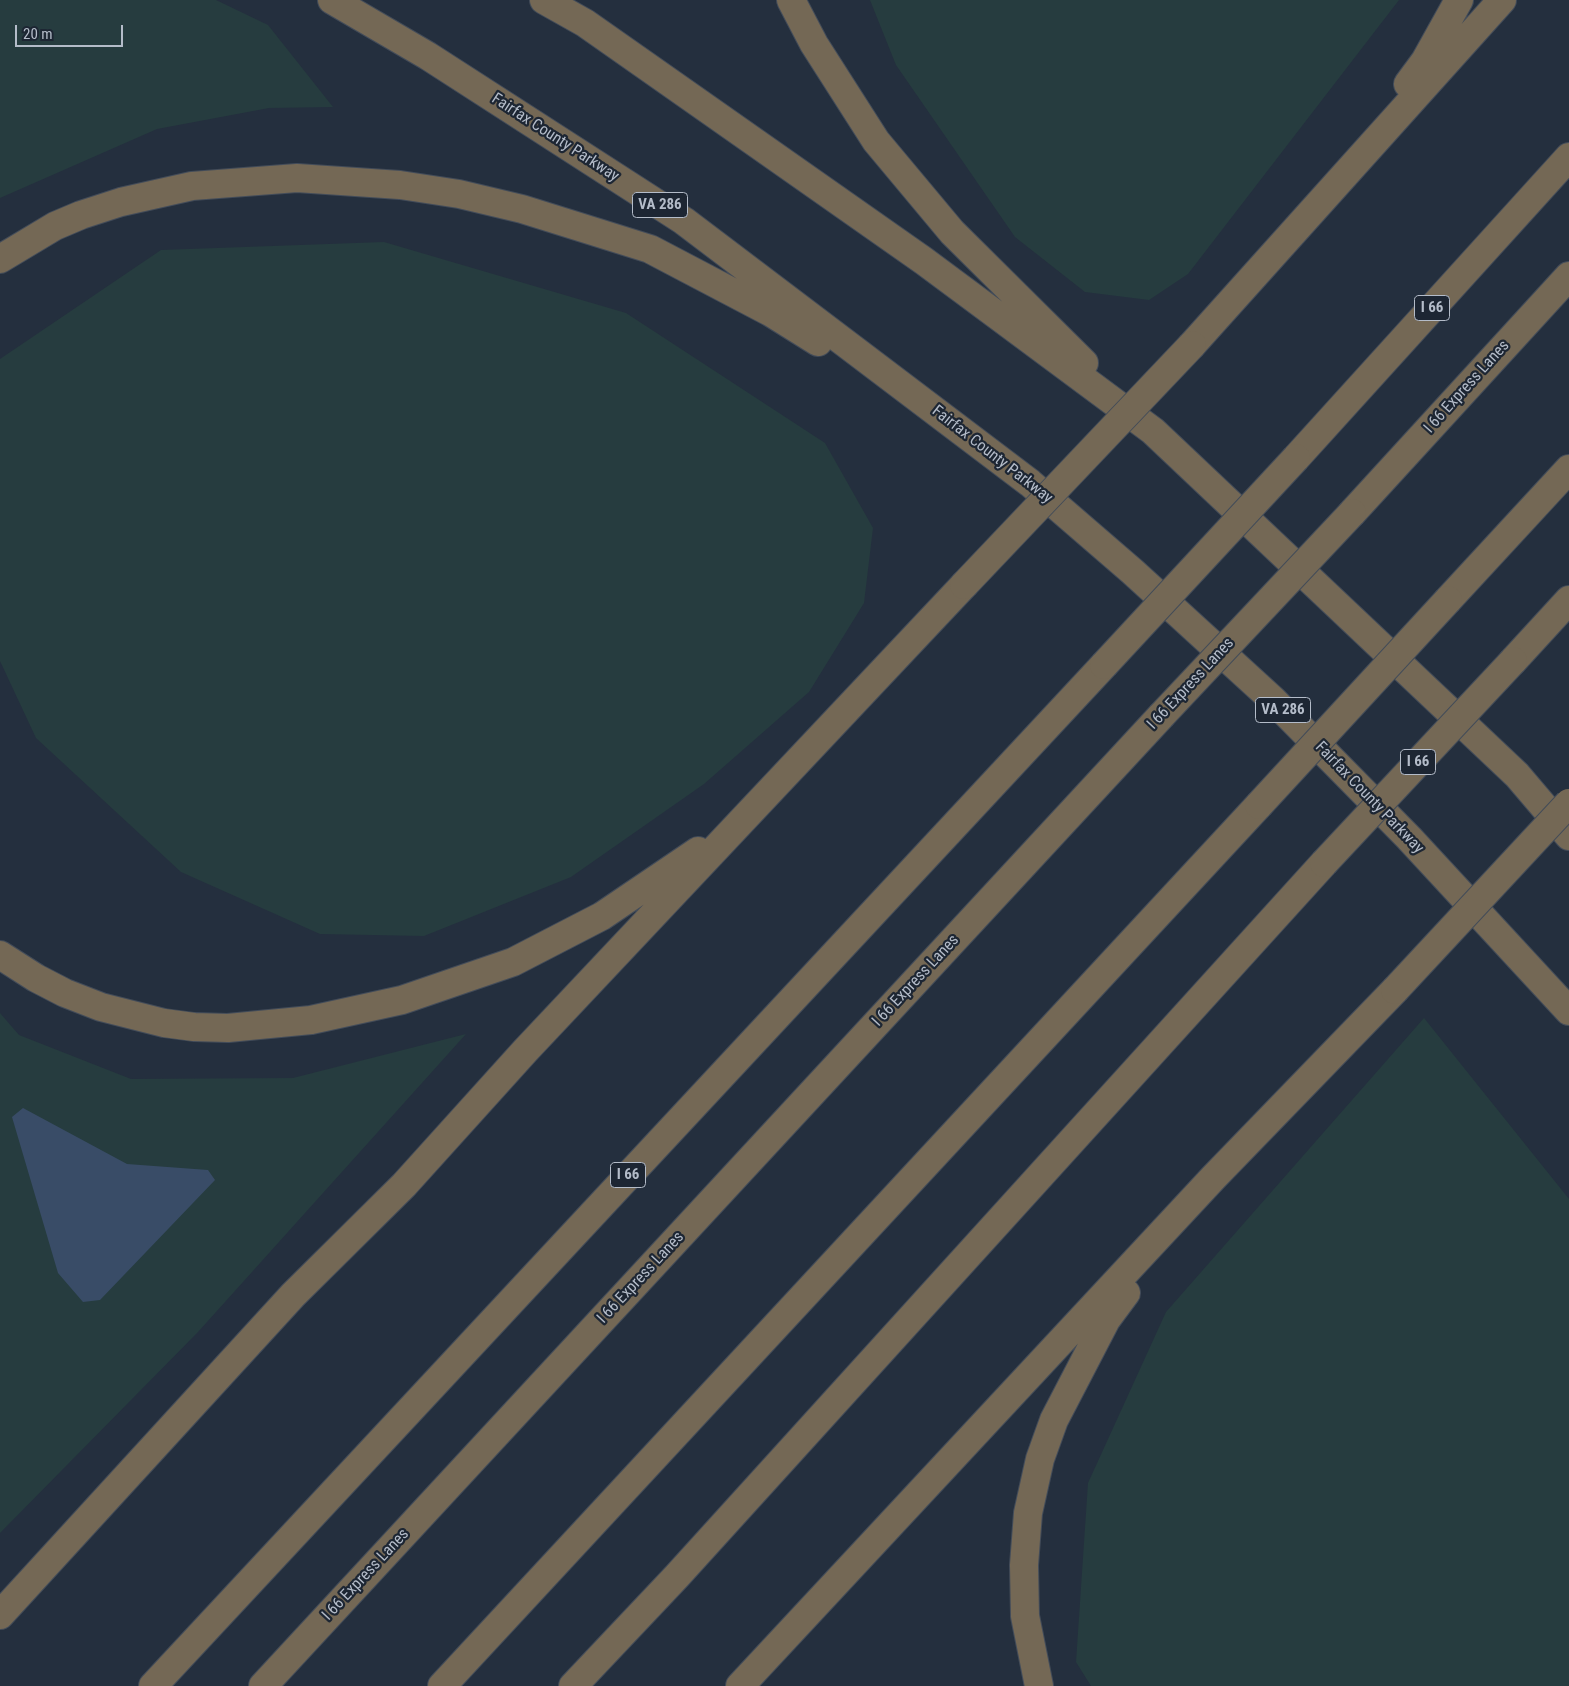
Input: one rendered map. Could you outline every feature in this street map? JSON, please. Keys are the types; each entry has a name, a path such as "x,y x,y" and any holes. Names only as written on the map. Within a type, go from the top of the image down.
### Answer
{"highway":[{"name":"Fairfax County Parkway","path":"332,0 428,56 684,221 1030,483 1133,572 1273,700 1409,838 1569,1011"},
{"path":"544,0 585,23 924,261 1153,431"},
{"path":"791,0 814,44 876,141 946,224 1153,431 1517,775 1569,836"},
{"path":"1315,209 1425,61 1459,0"},
{"path":"0,1615 292,1295 404,1186 525,1051 1192,345 1502,0"},
{"name":"I 66","path":"154,1686 1296,458 1569,157"},
{"path":"0,259 55,226 81,215 121,202 192,186 297,178 400,185 460,194 522,209 650,249 770,312 970,437"},
{"name":"I 66 Express Lanes","path":"263,1686 1161,716 1352,513 1569,276"},
{"path":"442,1686 1569,469"},
{"name":"I 66","path":"573,1686 683,1569 1324,863 1569,600"},
{"path":"740,1686 1213,1178 1395,990 1569,803"},
{"path":"0,955 36,978 65,993 101,1007 164,1023 194,1027 228,1028 312,1020 402,1000 513,962 602,916 739,824"},
{"path":"1039,1686 1025,1616 1024,1565 1028,1513 1040,1459 1062,1402 1106,1320 1213,1178"}],"green space":[{"path":"0,0 216,0 268,25 333,107 269,108 157,129 0,198"},
{"path":"870,0 1399,0 1188,274 1149,300 1085,292 1015,237 896,65"},
{"path":"384,242 626,313 825,443 873,528 864,603 809,692 704,784 571,877 424,936 320,934 181,872 36,738 0,661 0,359 161,250"},
{"path":"0,1013 19,1035 131,1079 293,1078 466,1034 198,1332 0,1533"},
{"path":"1424,1018 1569,1199 1569,1686 1091,1686 1076,1662 1088,1483 1166,1312"}],"water":[{"path":"23,1108 127,1164 208,1170 215,1180 100,1300 83,1302 58,1273 12,1117"}]}
